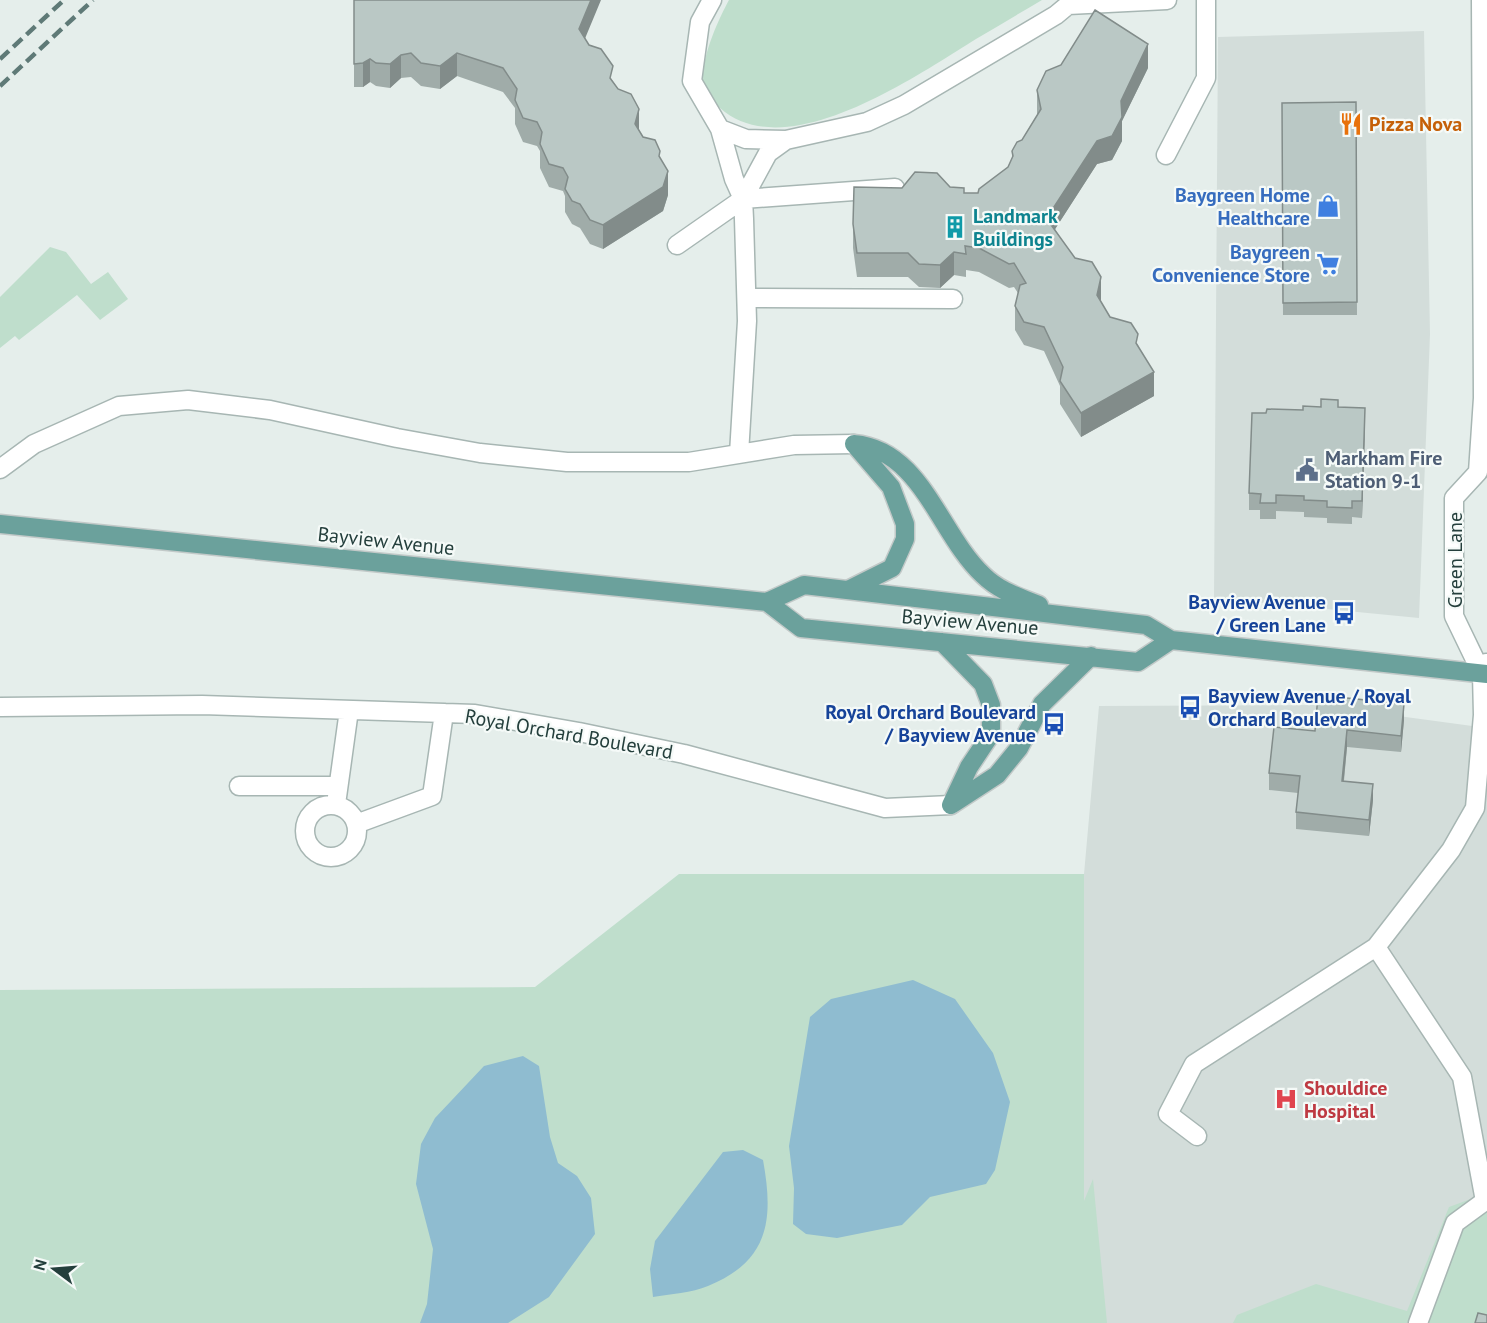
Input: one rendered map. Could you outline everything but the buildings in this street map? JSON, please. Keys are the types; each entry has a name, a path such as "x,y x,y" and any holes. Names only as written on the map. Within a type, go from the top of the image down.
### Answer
{"main road":[{"path":"848,590 892,568 900,554 905,531 900,504 891,488 854,444"},
{"path":"854,444 880,449 906,470 982,575 1002,590 1064,615"},
{"name":"Bayview Avenue","path":"0,524 767,602 804,585 1146,625 1171,640 1485,670"},
{"name":"Bayview Avenue","path":"767,602 801,628 1138,662 1171,640"},
{"path":"942,642 983,684 991,705 990,734 969,767 951,805"},
{"path":"951,805 997,775 1019,748 1042,704 1091,656"}],"street":[{"path":"712,0 700,22 692,81 720,129 734,179 743,199 748,298 739,454"},
{"path":"720,129 746,139 786,140 867,122 904,105 1071,2 1167,0"},
{"path":"1166,154 1206,78 1206,0"},
{"name":"Green Lane","path":"1482,0 1483,478 1455,498 1454,616 1485,670"},
{"path":"677,245 743,199 768,153 786,140"},
{"path":"743,199 895,188"},
{"path":"748,298 953,299"},
{"path":"0,469 34,444 119,406 188,400 270,410 480,453 567,462 689,462 794,445 854,444"},
{"path":"1197,1136 1168,1114 1194,1064 1376,947 1451,850 1475,808 1485,670"},
{"name":"Royal Orchard Boulevard","path":"0,707 202,705 475,714 661,749 885,807 951,805"},
{"path":"335,805 349,710"},
{"path":"356,824 432,796 444,713"},
{"path":"238,786 338,786"},
{"path":"335,805 347,810 356,824 355,840 344,853 327,856 311,848 306,841 305,823 316,809 335,805"},
{"path":"1376,947 1462,1077 1486,1203 1455,1223 1418,1323"}],"shaded area":[{"path":"1424,31 1430,334 1419,618 1214,598 1218,37"},
{"name":"Shouldice Hospital","path":"1317,705 1487,728 1487,1323 1084,1323 1084,874 1099,706"}],"green space":[{"path":"729,0 1042,0 886,93 850,110 814,122 779,127 747,123 720,108 705,91 703,70 706,57 719,19"},
{"path":"50,247 66,252 91,284 108,272 128,299 100,320 77,295 19,340 15,336 0,348 0,297"},
{"path":"679,874 1084,874 1084,1201 1093,1179 1107,1323 0,1323 0,990 535,987"},
{"path":"1487,1193 1487,1323 1233,1323 1237,1315 1316,1284 1407,1311 1449,1207"}],"water":[{"path":"913,980 955,999 993,1053 1010,1102 995,1170 986,1184 930,1197 902,1225 837,1238 806,1234 793,1224 794,1188 789,1146 810,1017 831,999"},
{"path":"523,1056 539,1066 550,1137 558,1163 577,1176 591,1198 595,1234 549,1297 508,1323 420,1323 427,1304 433,1249 416,1184 421,1144 435,1118 484,1066"},
{"path":"743,1150 763,1160 766,1182 767,1220 755,1251 744,1264 728,1276 708,1286 688,1292 653,1297 650,1269 655,1241 723,1152"}],"railway":[{"path":"0,59 64,0"},
{"path":"0,86 93,0"}],"place":[{"name":"Pizza Nova","path":"1351,124"},
{"name":"Baygreen Home Healthcare","path":"1328,206"},
{"name":"Landmark Buildings","path":"955,227"},
{"name":"Baygreen Convenience Store","path":"1328,264"},
{"name":"Markham Fire Station 9-1","path":"1307,470"},
{"name":"Bayview Avenue / Green Lane","path":"1344,613"},
{"name":"Bayview Avenue / Royal Orchard Boulevard","path":"1190,707"},
{"name":"Royal Orchard Boulevard / Bayview Avenue","path":"1054,724"},
{"name":"Shouldice Hospital","path":"1286,1099"}]}
